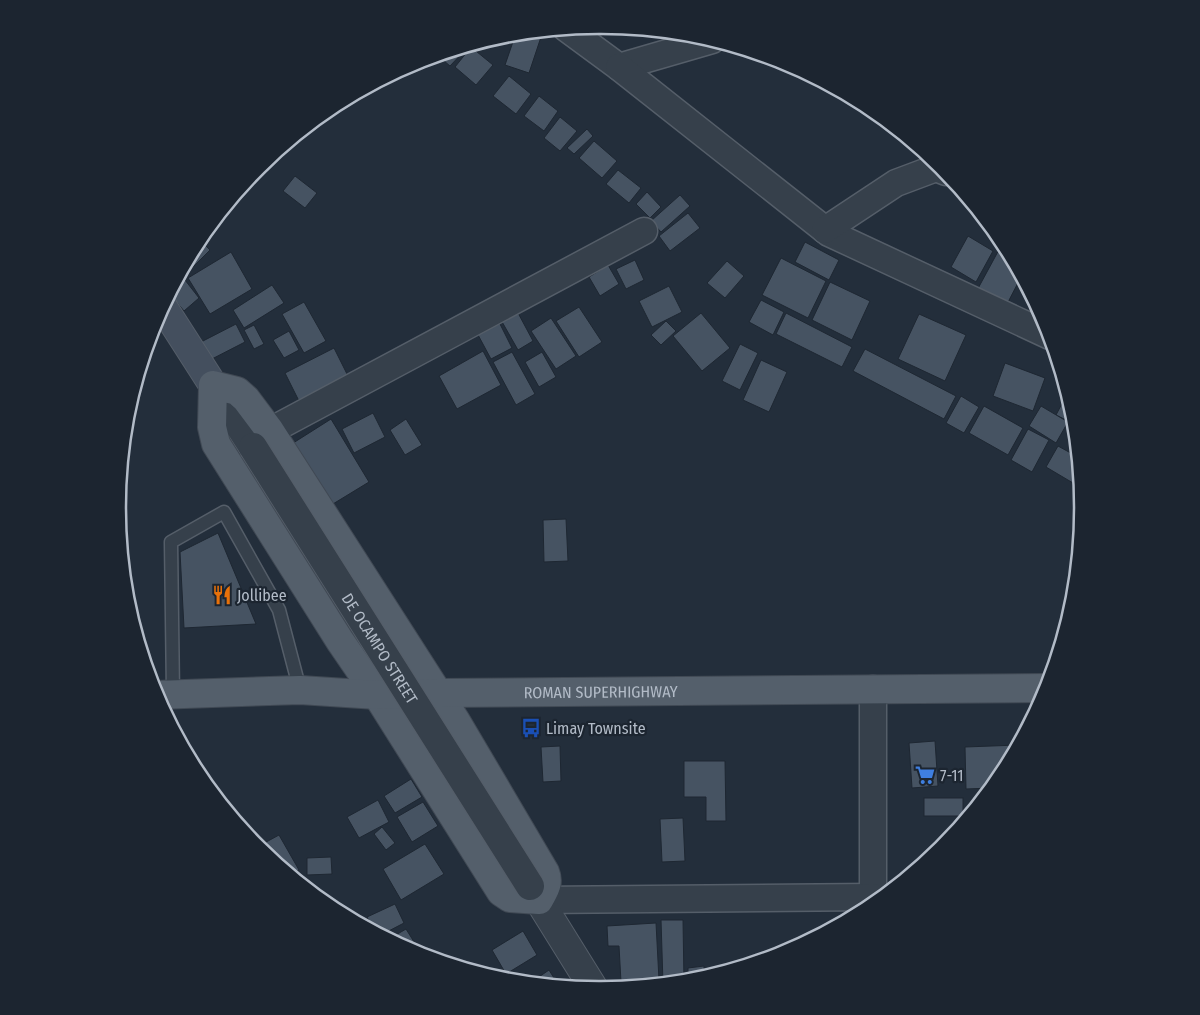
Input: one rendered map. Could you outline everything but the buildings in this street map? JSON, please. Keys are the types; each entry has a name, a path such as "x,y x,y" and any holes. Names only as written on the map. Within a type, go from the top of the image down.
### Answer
{"main road":[{"name":"DE OCAMPO STREET","path":"168,314 213,384"},
{"path":"213,384 212,427 216,444 501,892 510,898 534,893 548,885 545,872 456,721 262,439"},
{"name":"ROMAN SUPERHIGHWAY","path":"165,695 300,690 377,695 1038,688"}],"street":[{"path":"575,35 619,67 825,230 1040,331"},
{"path":"619,67 697,44"},
{"path":"825,230 896,183 932,170"},
{"path":"262,439 644,231"},
{"name":"DE OCAMPO STREET","path":"213,384 262,439 534,893 589,981"},
{"path":"873,689 874,893"},
{"path":"534,893 865,900"}],"lane":[{"path":"164,693 171,542 224,512 279,610 300,690"}],"place":[{"name":"Jollibee","path":"222,595"},
{"name":"Limay Townsite","path":"531,728"},
{"name":"7-11","path":"925,775"}]}
